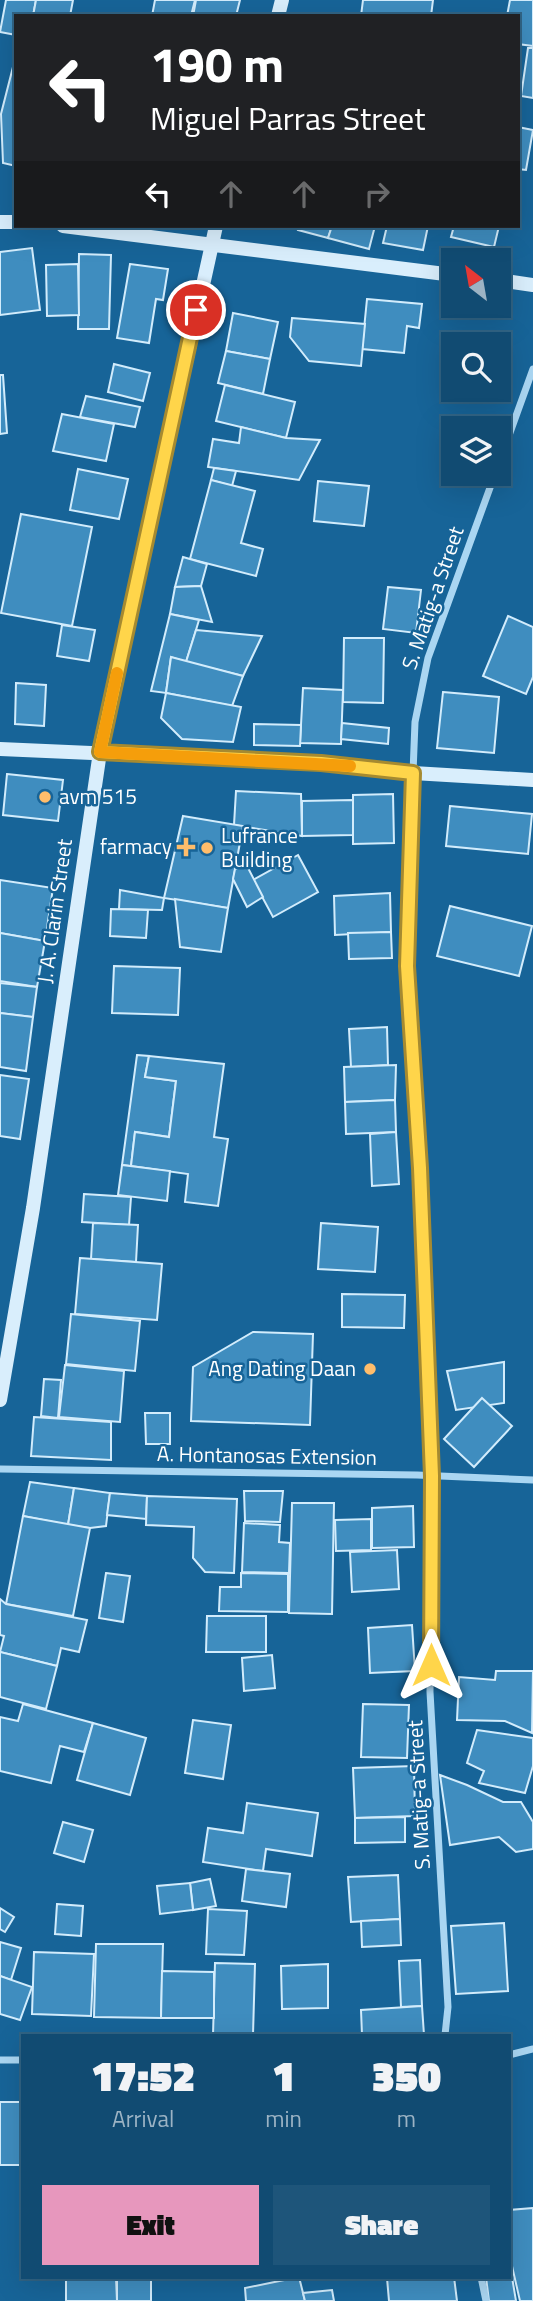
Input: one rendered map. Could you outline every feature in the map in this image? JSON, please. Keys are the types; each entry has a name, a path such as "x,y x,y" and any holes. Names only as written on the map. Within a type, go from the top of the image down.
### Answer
{"main road":[{"path":"79,228 441,273"},
{"name":"J. A. Clarin Street","path":"0,1400 33,1208 100,752 215,228"},
{"path":"511,282 533,285"},
{"path":"0,749 321,763 413,773 533,780"}],"street":[{"path":"511,430 533,369"},
{"name":"S. Matig-a Street","path":"445,2034 448,2007 430,1692 432,1476 420,1168 407,966 415,722 428,658 491,486"},
{"name":"A. Hontanosas Extension","path":"0,1469 533,1480"},
{"path":"511,2054 533,2049"},
{"path":"0,2060 21,2060"},
{"path":"481,2279 486,2301"}],"building":[{"path":"6,0 36,0 33,14 14,14 14,35 0,32"},
{"path":"36,0 73,0 70,14 33,14"},
{"path":"155,0 195,0 192,14 152,14"},
{"path":"196,0 240,0 236,14 193,14"},
{"path":"363,0 433,0 431,14 361,14"},
{"path":"510,0 533,0 533,46 520,44 520,14 507,14"},
{"path":"528,48 533,48 533,98 521,96"},
{"path":"14,63 14,166 3,163 1,114"},
{"path":"520,127 533,130 526,170 520,169"},
{"path":"298,228 331,228 328,238"},
{"path":"331,228 374,228 369,249 328,238"},
{"path":"387,228 428,228 423,250 383,243"},
{"path":"453,228 499,228 494,247 451,237"},
{"path":"32,248 40,310 0,315 0,252"},
{"path":"79,254 111,255 109,329 78,329"},
{"path":"78,264 79,315 47,316 46,265"},
{"path":"130,264 168,269 163,300 156,299 149,343 117,338"},
{"path":"367,299 422,304 419,328 407,326 404,353 362,349"},
{"path":"233,313 278,322 270,359 226,351"},
{"path":"292,318 365,324 361,366 309,361 290,337"},
{"path":"226,351 270,359 263,394 218,383"},
{"path":"114,364 150,373 143,401 108,392"},
{"path":"0,375 3,375 7,433 0,434"},
{"path":"225,385 295,402 286,438 216,421"},
{"path":"86,396 140,407 135,427 80,417"},
{"path":"62,414 114,424 106,461 53,451"},
{"path":"241,427 286,438 320,440 299,480 208,467 213,439 239,443"},
{"path":"214,468 236,471 232,486 211,480"},
{"path":"78,469 128,479 119,519 70,510"},
{"path":"211,480 255,491 241,543 263,549 256,576 190,559"},
{"path":"318,481 369,486 364,526 314,521"},
{"path":"21,514 92,527 72,626 1,613"},
{"path":"183,557 207,564 201,586 175,587"},
{"path":"201,586 212,622 170,614 175,587"},
{"path":"388,587 421,590 416,633 383,629"},
{"path":"170,614 199,620 186,662 171,657 166,693 151,691"},
{"path":"508,616 533,627 533,677 526,694 483,676"},
{"path":"62,625 95,630 89,661 57,656"},
{"path":"196,630 262,636 243,676 186,662"},
{"path":"344,638 384,638 383,703 343,702"},
{"path":"171,657 243,676 232,706 166,693"},
{"path":"16,683 46,685 44,726 15,724"},
{"path":"303,688 343,690 341,744 300,743"},
{"path":"443,692 499,697 494,753 437,748"},
{"path":"166,693 241,707 233,742 182,739 161,718"},
{"path":"342,723 389,728 388,744 341,739"},
{"path":"254,724 301,725 300,746 254,745"},
{"path":"7,774 63,780 58,821 3,815"},
{"path":"236,791 301,794 302,836 234,825"},
{"path":"393,794 394,843 353,844 353,795"},
{"path":"353,800 353,835 302,836 302,801"},
{"path":"450,806 532,814 528,854 446,846"},
{"name":"Lufrance Building","path":"183,816 243,826 228,908 164,898"},
{"path":"298,855 318,892 273,917 253,880"},
{"path":"246,864 263,897 247,907 233,879 235,869"},
{"path":"0,880 53,888 45,941 0,933"},
{"path":"120,890 164,898 162,910 119,909"},
{"path":"390,893 391,932 335,935 334,896"},
{"path":"175,899 228,908 221,952 180,947"},
{"path":"450,906 532,926 519,976 437,956"},
{"path":"111,909 148,910 146,938 110,936"},
{"path":"391,932 392,958 349,959 348,933"},
{"path":"0,933 45,941 37,987 0,981"},
{"path":"114,966 180,968 178,1015 112,1013"},
{"path":"0,983 37,987 33,1017 0,1013"},
{"path":"0,1013 33,1017 26,1071 0,1067"},
{"path":"387,1027 388,1065 351,1067 349,1029"},
{"path":"137,1055 149,1056 145,1077 176,1081 169,1137 135,1132 131,1166 122,1165"},
{"path":"149,1056 224,1064 214,1137 228,1139 218,1206 185,1202 188,1174 131,1166 135,1132 169,1137 176,1081 145,1077"},
{"path":"396,1065 395,1100 345,1102 344,1067"},
{"path":"0,1075 29,1079 20,1139 0,1136"},
{"path":"395,1100 396,1132 346,1134 345,1102"},
{"path":"396,1132 399,1184 372,1186 370,1134"},
{"path":"122,1165 170,1171 167,1201 118,1195"},
{"path":"84,1194 131,1197 129,1225 82,1222"},
{"path":"93,1223 138,1225 136,1262 91,1259"},
{"path":"321,1223 378,1227 375,1272 318,1269"},
{"path":"80,1258 162,1264 157,1320 75,1314"},
{"path":"342,1294 405,1295 404,1328 342,1327"},
{"path":"71,1314 140,1321 135,1371 66,1364"},
{"path":"253,1332 313,1334 310,1425 191,1421 193,1367"},
{"path":"504,1362 504,1403 456,1410 447,1371"},
{"path":"65,1365 124,1371 120,1422 59,1417"},
{"path":"44,1379 61,1380 58,1418 41,1416"},
{"path":"482,1398 512,1426 474,1467 444,1439"},
{"path":"145,1413 170,1413 170,1444 146,1444"},
{"path":"34,1417 111,1422 111,1460 31,1456"},
{"path":"30,1482 74,1488 68,1525 23,1516"},
{"path":"74,1488 110,1493 106,1526 90,1528 68,1525"},
{"path":"244,1491 283,1491 280,1522 245,1521"},
{"path":"110,1493 147,1496 146,1519 107,1515"},
{"path":"147,1496 237,1499 234,1573 205,1572 193,1558 194,1527 146,1525"},
{"path":"292,1503 334,1503 332,1614 289,1613"},
{"path":"413,1506 414,1547 372,1548 372,1508"},
{"path":"23,1516 90,1528 73,1616 6,1604"},
{"path":"371,1519 371,1550 336,1551 335,1520"},
{"path":"244,1523 280,1525 279,1542 290,1543 289,1573 242,1572"},
{"path":"397,1550 399,1589 352,1592 350,1552"},
{"path":"106,1573 130,1576 123,1622 99,1618"},
{"path":"241,1573 288,1574 288,1612 219,1611 220,1587 241,1587"},
{"path":"0,1599 6,1604 87,1620 79,1652 61,1648 57,1666 0,1652 4,1636 0,1635"},
{"path":"207,1616 266,1616 266,1652 206,1652"},
{"path":"412,1625 415,1671 370,1673 368,1628"},
{"path":"0,1652 57,1666 46,1709 0,1697"},
{"path":"272,1655 275,1688 244,1691 242,1658"},
{"path":"496,1671 533,1671 532,1733 505,1721 457,1720 459,1677 495,1680"},
{"path":"23,1704 93,1723 84,1752 60,1746 51,1783 0,1771 0,1717 18,1721"},
{"path":"363,1704 409,1705 407,1758 361,1757"},
{"path":"193,1720 231,1725 223,1779 185,1773"},
{"path":"93,1723 146,1738 130,1795 77,1780"},
{"path":"477,1730 533,1738 533,1766 525,1793 479,1783 484,1771 467,1763"},
{"path":"414,1766 415,1816 355,1818 353,1768"},
{"path":"440,1775 503,1802 521,1802 533,1822 533,1849 516,1852 499,1837 450,1845"},
{"path":"247,1803 318,1813 312,1856 266,1849 263,1871 203,1862 208,1828 243,1833"},
{"path":"405,1817 405,1842 355,1843 355,1818"},
{"path":"63,1822 93,1830 84,1862 54,1853"},
{"path":"246,1869 290,1874 286,1907 242,1901"},
{"path":"398,1875 400,1919 351,1922 348,1877"},
{"path":"210,1879 216,1906 193,1910 190,1883"},
{"path":"190,1883 193,1910 160,1914 157,1886"},
{"path":"57,1904 83,1906 81,1936 55,1934"},
{"path":"0,1908 14,1917 5,1932 0,1929"},
{"path":"208,1909 247,1911 244,1955 206,1954"},
{"path":"400,1919 401,1945 362,1947 361,1921"},
{"path":"504,1923 508,1991 456,1994 451,1926"},
{"path":"0,1942 21,1948 11,1980 0,1976"},
{"path":"96,1944 163,1944 161,2018 94,2017"},
{"path":"34,1952 94,1954 91,2016 32,2014"},
{"path":"420,1960 422,2006 401,2007 399,1961"},
{"path":"215,1963 255,1964 253,2034 213,2034"},
{"path":"328,1964 328,2008 282,2009 281,1966"},
{"path":"162,1971 214,1972 214,2018 161,2018"},
{"path":"0,1976 32,1987 20,2020 0,2014"},
{"path":"422,2006 424,2034 362,2034 361,2010"},
{"path":"0,2102 21,2102 21,2165 0,2165"},
{"path":"533,2208 533,2301 520,2301 511,2262 511,2210"},
{"path":"512,2277 516,2301 489,2301 486,2279"},
{"path":"66,2279 116,2279 117,2301 66,2301"},
{"path":"117,2279 151,2279 151,2301 117,2301"},
{"path":"300,2279 305,2301 246,2301 245,2288"},
{"path":"387,2279 454,2279 457,2301 389,2301"},
{"path":"332,2290 334,2301 305,2301 303,2293"}],"slow traffic":[{"path":"117,673 100,752 350,766"}],"place":[{"name":"avm 515","path":"45,797"},
{"name":"farmacy","path":"186,847"},
{"name":"Lufrance Building","path":"207,848"},
{"name":"Ang Dating Daan","path":"370,1369"}],"route":[{"path":"196,310 100,752 321,763 413,773 407,966 420,1168 432,1476 431,1665"}]}
